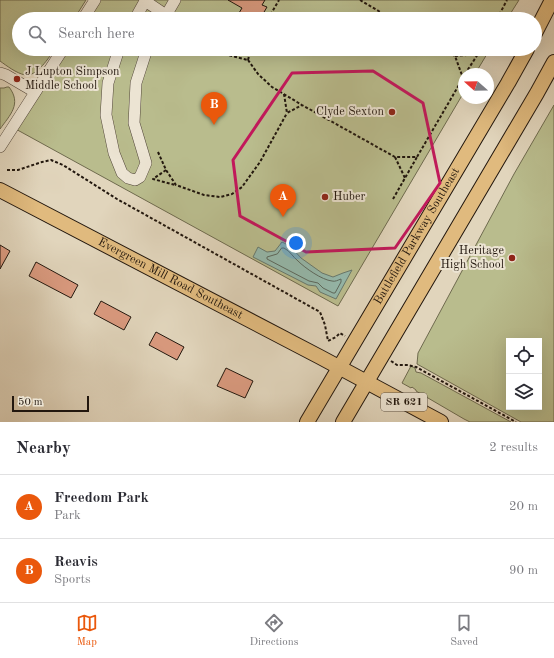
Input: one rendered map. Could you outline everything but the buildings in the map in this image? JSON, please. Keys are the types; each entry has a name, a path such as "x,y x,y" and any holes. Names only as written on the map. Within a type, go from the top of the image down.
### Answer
{"main road":[{"path":"542,19 552,0"},
{"name":"Battlefield Parkway Southeast","path":"307,422 523,56"},
{"path":"343,422 554,62"},
{"name":"Evergreen Mill Road Southeast","path":"0,190 340,367"},
{"name":"SR 621","path":"340,367 441,422"}],"street":[{"path":"87,12 95,0"},
{"path":"168,12 176,0"},
{"path":"139,12 145,1 159,12"},
{"path":"0,147 58,56"},
{"path":"117,56 108,83 106,115 114,153 122,173 128,178 135,180 140,177 146,163 134,123 136,83 145,56"},
{"path":"2,75 35,92"}],"path":[{"path":"272,12 279,0"},
{"path":"360,0 381,12"},
{"path":"501,12 507,0"},
{"path":"232,56 248,60 258,74 272,87 395,157 417,157"},
{"path":"248,60 249,56"},
{"path":"455,56 460,68"},
{"path":"469,68 477,56"},
{"path":"393,199 458,86"},
{"path":"284,94 287,113"},
{"path":"166,170 153,179 204,195 220,197 232,194 242,187 260,162 287,113 302,105"},
{"path":"158,152 166,170 176,185"},
{"path":"395,157 405,178"},
{"path":"7,170 18,170 51,160 62,165 117,199 320,312 325,325 328,341 340,333 355,341"},
{"path":"382,356 397,365 416,367 516,422"}],"highlighted area":[{"path":"373,71 423,103 440,183 395,248 306,252 240,216 233,160 292,73"}],"green space":[{"path":"0,0 86,0 78,12 12,12 12,56 50,56 38,70 29,75 15,71 0,61"},
{"path":"95,0 519,0 511,12 87,12"},
{"path":"58,56 486,56 479,68 458,68 458,102 338,306 12,127"},
{"path":"9,87 13,93 15,104 11,114 0,129 0,88"},
{"name":"Heritage High School","path":"554,105 554,422 521,422 417,364 418,353 514,174"},
{"path":"411,366 415,368 416,372 421,373 511,422 470,422 464,419 416,391 412,387 411,388 402,383"}],"water":[{"path":"282,242 290,246 301,258 322,273 333,277 352,270 336,299 320,292 316,286 308,285 253,257 258,247 267,252 275,251"}],"place":[{"name":"J Lupton Simpson Middle School","path":"17,79"},
{"name":"Clyde Sexton","path":"392,112"},
{"name":"Reavis","path":"214,125"},
{"name":"Huber","path":"325,197"},
{"name":"Freedom Park","path":"283,217"},
{"name":"Heritage High School","path":"512,258"}]}
